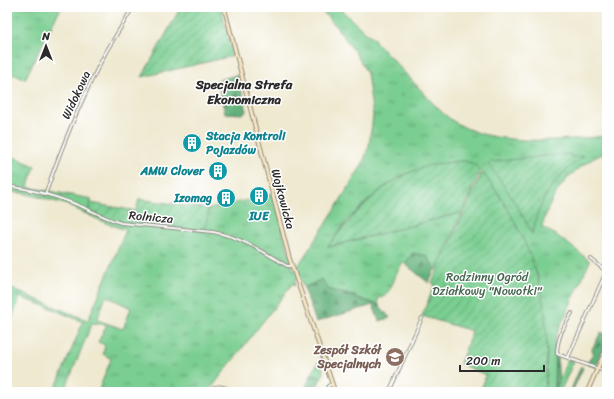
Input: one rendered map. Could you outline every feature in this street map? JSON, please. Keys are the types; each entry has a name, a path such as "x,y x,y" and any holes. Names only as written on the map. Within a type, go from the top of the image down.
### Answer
{"street":[{"name":"Widokowa","path":"45,194 60,151 88,89 106,52 133,7"},
{"name":"Wojkowicka","path":"224,7 292,266 335,392"},
{"name":"Rolnicza","path":"7,186 45,194 73,203 106,219 121,223 228,234 253,246 287,266 292,266"},
{"path":"568,358 607,272 591,259"},
{"path":"572,313 557,346 557,354 607,372"},
{"path":"390,392 422,318"},
{"path":"587,392 607,347"},
{"path":"325,392 329,385 332,384"},
{"path":"208,392 214,386 221,386 237,392"}],"green space":[{"path":"7,7 61,7 25,79 7,72"},
{"path":"181,7 221,7 233,56 142,77"},
{"path":"323,7 338,7 366,33 373,37 438,109 460,125 493,137 512,139 552,140 607,136 607,152 584,165 565,182 551,203 542,228 559,237 590,261 555,338 554,392 545,392 547,352 538,276 522,239 498,193 475,164 464,161 429,166 405,174 383,188 365,203 346,222 328,246 329,247 462,213 437,269 435,269 427,256 413,253 405,264 403,263 400,267 389,290 384,296 378,299 379,305 341,292 309,285 304,288 299,276 295,281 295,286 293,283 212,387 210,392 98,392 111,359 103,354 105,345 98,342 107,325 92,323 64,392 54,392 83,322 20,297 7,331 7,287 88,320 126,230 108,224 65,204 23,193 7,192 7,154 35,166 28,187 92,199 88,210 205,231 209,209 273,194 294,272 362,165 369,146 373,116 367,73 356,54 335,25 320,9","holes":["106,296 131,308 123,329 97,320"]},
{"path":"237,75 247,111 242,114 225,113 217,80"},
{"path":"570,154 571,157 584,156 573,164 549,189 539,209 532,234 512,198 488,164 489,162"},
{"path":"464,161 475,164 480,171 462,213 328,247 338,233 360,209 397,179 427,166"},
{"name":"Rodzinny Ogród Działkowy \"Nowotki\"","path":"482,172 512,216 535,268 540,285 545,312 547,358 545,392 480,392 486,375 460,364 472,331 422,316 435,284 432,283"},
{"path":"139,199 209,209 205,231 121,223 106,219 88,210 91,203 136,211"},
{"path":"413,253 427,256 435,269 429,283 405,264"},
{"path":"322,279 328,289 379,305 390,318 379,321 373,305 316,322 304,288"},
{"path":"601,332 607,335 607,342 596,367 587,364 593,353 592,349"},
{"path":"555,355 557,355 559,383 557,384 556,392 554,392"},
{"path":"320,359 324,373 322,377 317,375 310,377"},
{"path":"568,359 574,361 560,392 556,392 557,384"},
{"path":"581,366 583,368 572,392 570,392"},
{"path":"317,375 322,377 314,392 304,392 310,377"}],"place":[{"name":"Stacja Kontroli Pojazdów","path":"192,143"},
{"name":"AMW Clover","path":"218,171"},
{"name":"IUE","path":"259,196"},
{"name":"Izomag","path":"226,198"},
{"name":"Zespół Szkół Specjalnych","path":"395,357"}],"district":[{"name":"Specjalna Strefa Ekonomiczna","path":"244,92"}]}
